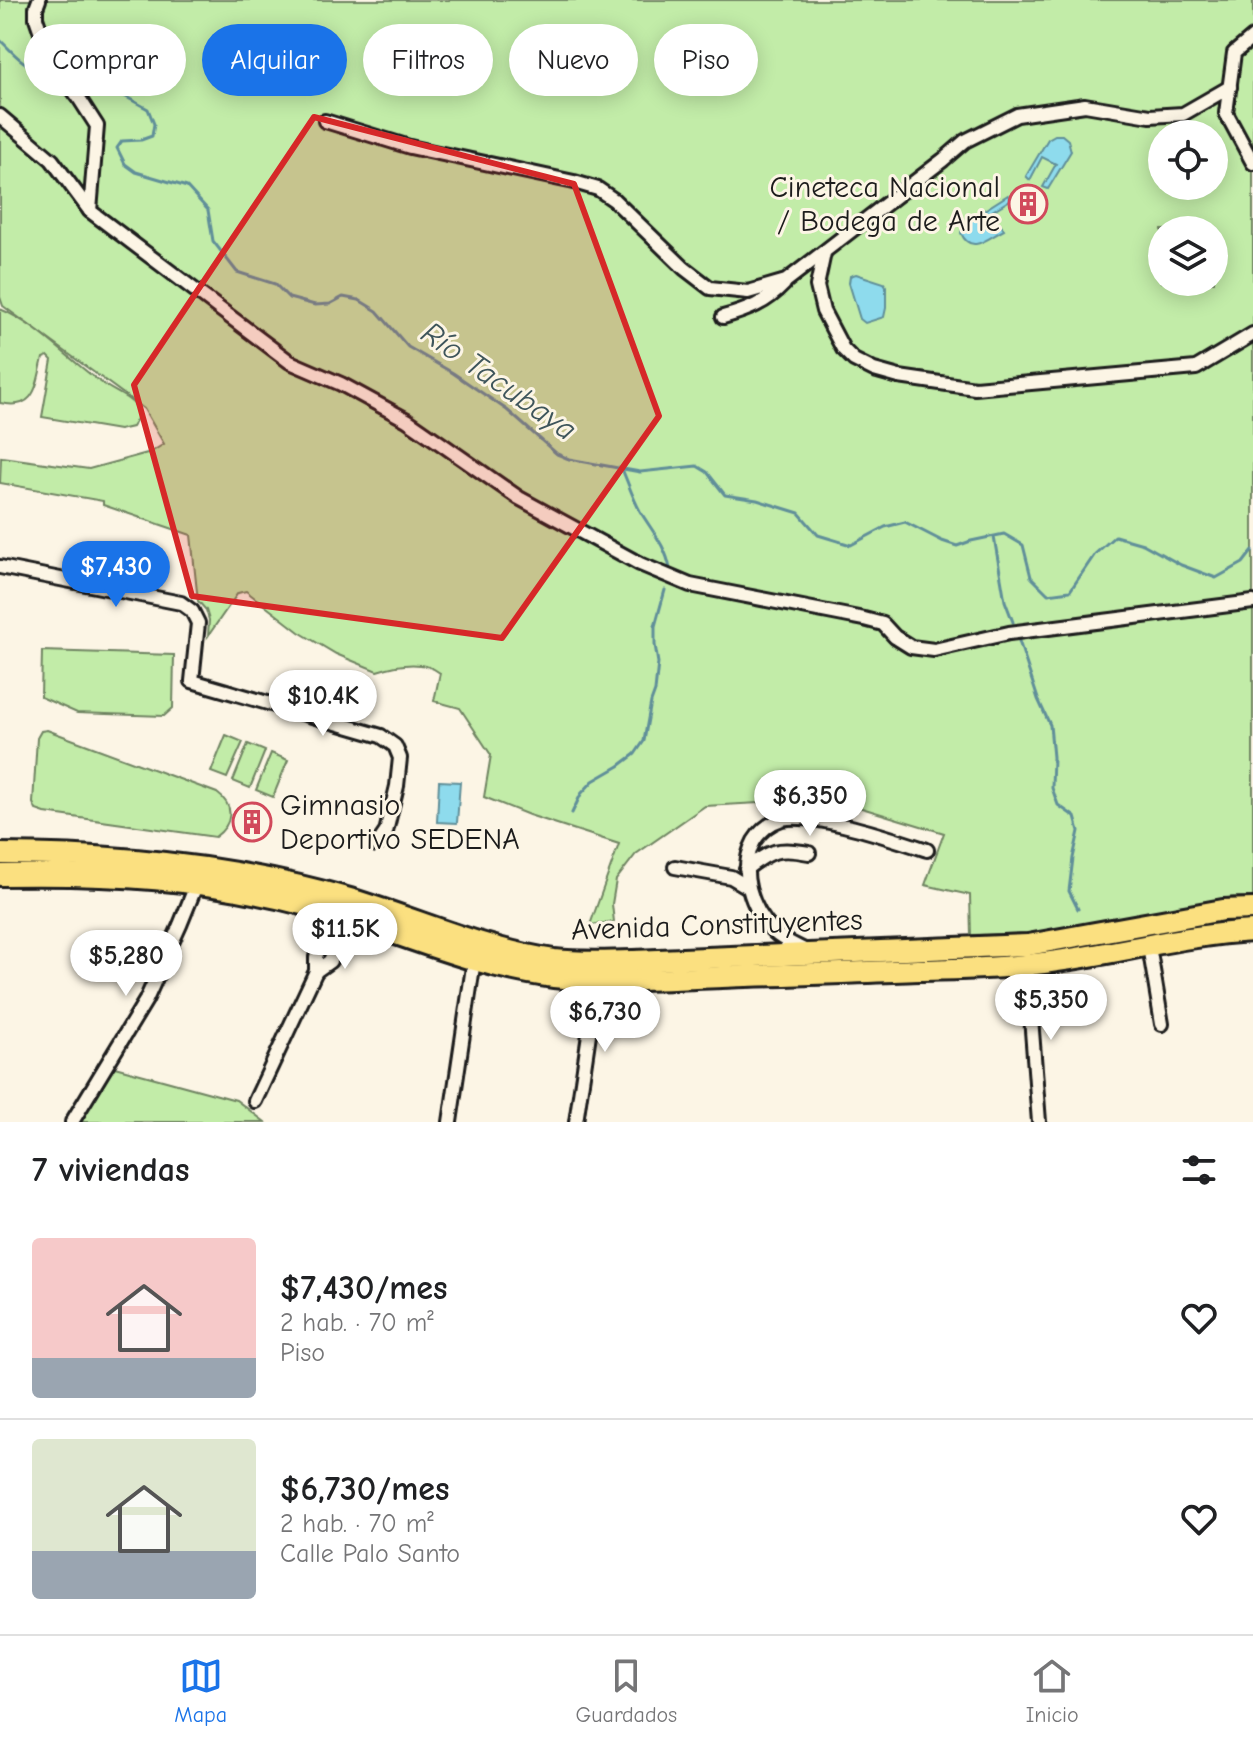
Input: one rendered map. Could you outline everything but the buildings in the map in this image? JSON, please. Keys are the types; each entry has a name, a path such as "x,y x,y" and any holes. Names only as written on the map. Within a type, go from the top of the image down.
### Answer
{"highway":[{"name":"Avenida Constituyentes","path":"0,854 168,861 280,881 350,899 502,948 554,960 612,962 1028,945 1223,910 1253,909"},
{"name":"Avenida Constituyentes","path":"0,875 139,877 250,892 339,915 474,960 540,974 597,980 1027,965 1253,931"}],"street":[{"path":"39,0 36,18 50,59 97,126 90,211"},
{"path":"1253,37 1234,53 1226,113 1253,163"},
{"path":"723,317 743,312 771,298 786,281 965,141 1017,115 1085,105 1150,116 1183,114 1230,87"},
{"path":"0,116 52,160 90,211 290,362 341,384 407,420 519,498 640,564 690,585 883,624 895,637 911,647 934,650 1009,633 1253,602"},
{"path":"325,121 410,147 598,189 710,288 748,292 786,281"},
{"path":"824,253 817,286 823,311 843,349 854,360 899,377 975,388 1196,368 1253,334"},
{"path":"0,567 181,603 192,611 198,623 192,681 381,736 395,746 400,758 397,786 386,832 377,845"},
{"path":"812,954 781,937 767,923 748,887 746,869 750,850 760,832 779,820 793,817 859,829 927,850"},
{"path":"746,869 773,851 788,849 809,853"},
{"path":"675,867 731,877 748,887"},
{"path":"72,1122 146,1000 197,883"},
{"path":"255,1101 316,971 316,957 339,915"},
{"path":"757,956 763,947 767,923"},
{"path":"1149,946 1162,1024"},
{"path":"450,1122 474,960"},
{"path":"1027,965 1039,1122"},
{"path":"576,1122 597,980"}],"highlighted area":[{"path":"314,117 574,184 659,416 502,638 192,596 134,385"}],"green space":[{"path":"0,0 1253,0 1253,897 1233,897 1034,933 971,935 970,895 925,885 944,833 832,799 705,806 636,854 616,880 612,904 614,922 590,925 619,844 484,797 491,755 460,708 434,701 440,673 418,665 401,665 377,671 336,654 299,632 246,591 238,593 208,636 209,620 206,610 198,601 191,535 103,505 103,501 0,483 1,457 89,469 151,452 164,444 144,409 3,306 0,297"},
{"path":"0,309 27,324 135,405 138,414 132,427 119,430 42,417 52,360 48,356 43,358 36,387 28,400 12,405 0,403"},
{"path":"42,651 174,655 173,708 164,716 77,713 41,697"},
{"path":"47,730 217,793 229,809 228,821 215,837 36,810 33,803 37,738 41,731"},
{"path":"226,735 243,742 227,778 211,772"},
{"path":"248,744 265,751 250,788 233,781"},
{"path":"271,753 288,760 273,797 256,790"},
{"path":"111,1066 236,1100 265,1122 78,1122"}],"water":[{"path":"1062,135 1068,140 1071,151 1048,189 1043,187 1056,164 1042,157 1030,180 1026,176 1048,139"},
{"path":"1008,195 1010,200 984,216 992,229 1001,225 1004,230 981,243 965,240 961,233 964,223"},
{"path":"856,274 886,286 884,317 865,323 860,319 849,283 850,276"},
{"path":"439,781 460,782 457,823 437,822"}],"waterway":[{"name":"Río Tacubaya","path":"0,40 24,62"},
{"name":"Río Tacubaya","path":"124,96 148,109 154,124 152,136 122,141 117,148 125,164 136,172 187,187 208,210 213,241 237,272 275,284 289,298 315,305 330,304 343,297 359,300 377,311 408,347 507,410 557,454 569,459 640,472 697,466 707,472 725,495 757,500 799,513 818,535 851,545 885,527 905,522 957,546 1004,534 1023,545 1031,577 1048,594 1070,591 1095,554 1115,536 1143,544 1181,565 1216,578 1243,563 1253,550"},
{"path":"622,469 640,511 662,546 670,569"},
{"path":"994,537 1005,601 1013,622"},
{"path":"572,813 581,794 593,781 635,754 644,741 658,663 655,626 665,590"},
{"path":"1019,641 1050,725 1052,788 1058,805 1075,817 1079,831 1069,891 1078,909"}],"place":[{"name":"Cineteca Nacional / Bodega de Arte","path":"1028,204"},
{"name":"Gimnasio Deportivo SEDENA","path":"252,822"}]}
